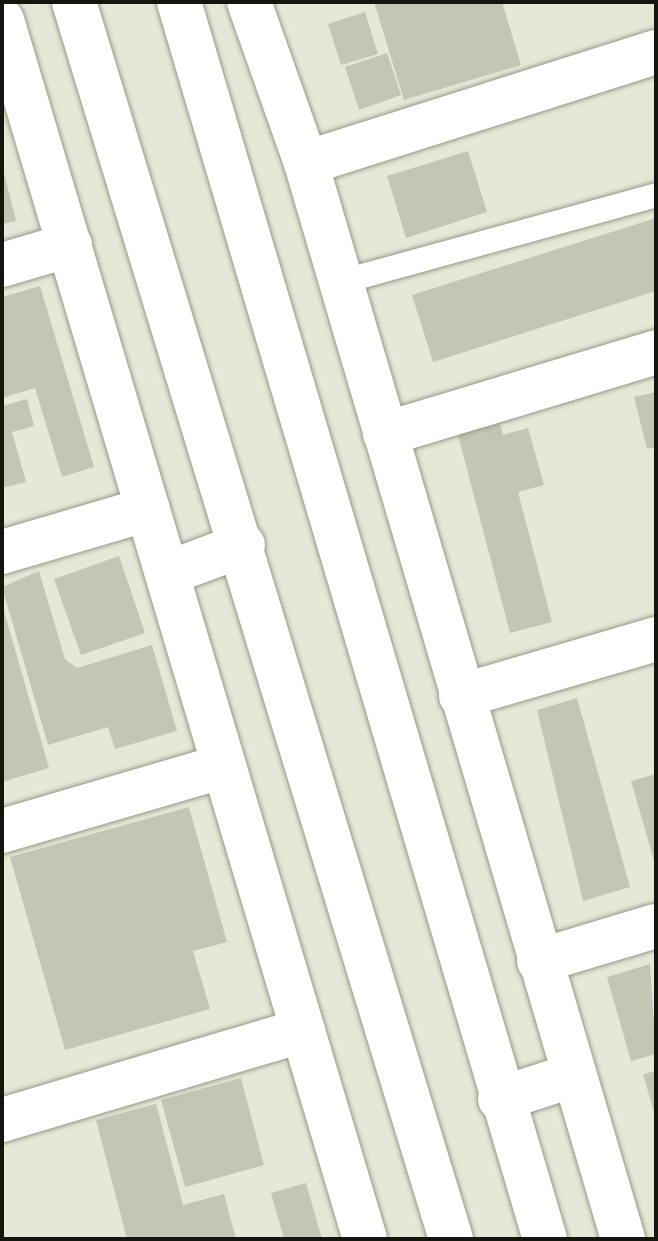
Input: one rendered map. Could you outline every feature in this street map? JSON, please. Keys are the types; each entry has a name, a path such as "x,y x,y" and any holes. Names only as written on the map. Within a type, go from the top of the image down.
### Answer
{"street":[{"path":"74,2 243,545 451,1239"},
{"path":"179,2 500,1099 545,1239"},
{"path":"249,2 306,163 574,1075 634,1233"},
{"path":"2,20 365,1239"},
{"path":"306,163 656,52"},
{"path":"2,265 70,245"},
{"path":"385,434 656,352"},
{"path":"2,552 148,509"},
{"path":"168,573 243,545"},
{"path":"461,696 656,639"},
{"path":"2,831 224,766"},
{"path":"539,961 656,926"},
{"path":"2,1120 303,1030"},
{"path":"500,1099 574,1075"}],"lane":[{"path":"341,282 656,195"}],"building":[{"path":"374,2 502,2 521,65 404,100"},
{"path":"365,12 378,54 341,65 328,24"},
{"path":"387,53 401,95 359,110 345,67"},
{"path":"468,151 487,212 406,238 387,176"},
{"path":"2,165 16,221 2,224"},
{"path":"656,218 656,291 433,362 412,295"},
{"path":"40,286 94,467 62,477 35,388 2,398 2,297"},
{"path":"656,392 656,447 647,449 634,397"},
{"path":"27,399 34,426 12,432 26,482 2,488 2,406"},
{"path":"500,423 503,435 528,428 544,485 518,492 552,622 510,633 458,435"},
{"path":"119,556 145,633 81,655 54,579"},
{"path":"39,571 65,659 77,668 152,645 177,731 115,749 108,727 48,745 2,587"},
{"path":"2,604 49,768 2,782"},
{"path":"577,698 630,887 583,901 537,710"},
{"path":"656,774 656,864 655,864 631,781"},
{"path":"189,807 227,942 193,951 210,1009 65,1050 10,857"},
{"path":"650,964 656,1054 631,1061 607,977"},
{"path":"656,1071 656,1116 655,1116 643,1074"},
{"path":"241,1078 264,1165 185,1187 161,1100"},
{"path":"156,1104 183,1205 224,1194 236,1239 127,1239 96,1120"},
{"path":"306,1183 322,1239 284,1239 271,1193"}]}
